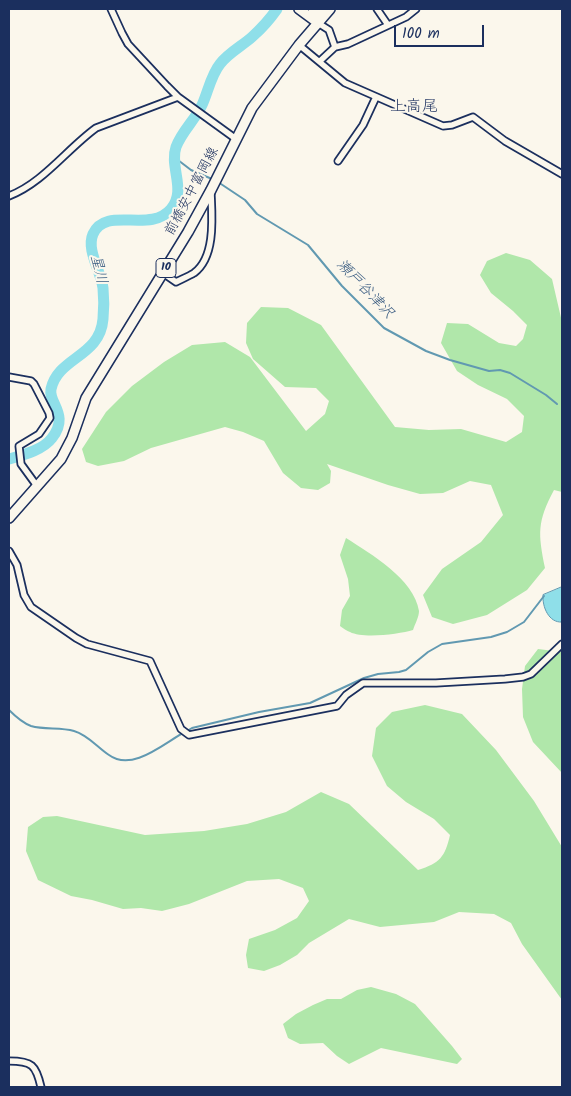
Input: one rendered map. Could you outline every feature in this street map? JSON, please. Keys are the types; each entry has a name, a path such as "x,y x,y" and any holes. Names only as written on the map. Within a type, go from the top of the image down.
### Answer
{"main road":[{"path":"299,9 324,16"},
{"path":"313,9 324,16"},
{"name":"前橋安中富岡線","path":"9,518 64,454 72,438 86,398 163,274 211,190 252,108 299,45 324,16"}],"street":[{"path":"111,9 128,44 178,96 236,139"},
{"path":"377,9 388,25"},
{"path":"320,61 335,47 348,44 406,17 416,9"},
{"path":"324,16 335,47"},
{"path":"299,45 345,83 443,126 452,125 473,117 505,141 562,174"},
{"path":"9,196 35,181 96,128 178,96"},
{"path":"338,161 363,125 376,97"},
{"path":"163,274 176,282 194,272 200,266 210,242 213,228 211,190"},
{"path":"9,377 30,381 34,384 49,413 50,418 39,434 19,446 22,464 37,486"},
{"path":"9,552 17,565 24,595 31,607 86,644 150,661 178,723 187,734 196,734 337,706 346,695 363,683 436,683 523,677 535,670 562,644"},
{"path":"9,1061 26,1062 33,1067 41,1087"}],"green space":[{"path":"506,253 530,260 552,279 562,322 562,492 554,490 544,511 540,528 545,568 527,590 487,615 453,624 432,617 423,595 442,569 481,542 503,515 491,485 470,481 443,493 420,494 327,464 331,471 330,483 318,490 301,488 283,473 264,441 225,427 151,448 124,461 98,466 86,462 82,449 106,412 132,386 164,362 192,345 225,342 250,357 306,431 325,414 329,401 316,388 285,387 253,359 246,343 247,323 261,307 288,308 321,325 395,427 429,430 461,429 506,442 522,432 524,416 507,399 478,385 457,371 441,343 447,323 468,324 499,343 516,346 523,339 527,325 491,293 480,275 487,261"},
{"path":"346,538 390,568 409,588 419,611 413,630 391,634 363,635 350,632 340,626 342,610 350,596 348,579 340,555"},
{"path":"538,649 562,652 562,773 533,742 523,717 522,689 525,666"},
{"path":"425,705 462,714 496,750 534,801 562,847 562,1000 522,944 511,923 494,914 459,912 434,922 380,927 349,919 309,943 297,955 280,965 264,971 248,968 246,955 249,939 275,930 297,918 309,901 303,888 279,879 247,881 189,904 162,911 141,908 123,909 71,896 38,880 26,851 28,827 43,817 57,816 145,835 204,831 247,824 286,812 321,792 349,804 418,870 432,865 446,849 450,835 434,819 406,802 387,786 372,756 376,728 392,712"},
{"path":"371,987 396,994 415,1004 462,1059 457,1064 381,1048 349,1064 323,1043 300,1044 288,1038 283,1024 296,1014 327,999 341,999 357,990"}],"water":[{"path":"562,587 562,622 557,622 547,613 543,595"}],"waterway":[{"name":"星川","path":"9,459 38,449 52,438 59,423 59,416 51,394 55,378 95,341 100,332 104,304 102,281 91,247 93,234 99,226 108,221 152,219 162,216 171,209 176,202 178,194 174,155 176,147 202,105 214,73 223,60 255,34 277,9"},
{"name":"瀬戸谷津沢","path":"174,157 191,170 212,179"},
{"name":"瀬戸谷津沢","path":"218,182 245,200 257,214 308,245 342,286 384,328 426,351 450,360 489,371 500,370 510,373 557,404"},
{"path":"187,731 192,728 259,712 310,703 364,678 406,670 428,652 442,644 491,637 507,632 524,622 544,596"},
{"path":"9,710 31,726 69,730 79,733 109,755 118,759 137,758 157,749 183,733"}],"district":[{"name":"上高尾","path":"414,108"}]}
